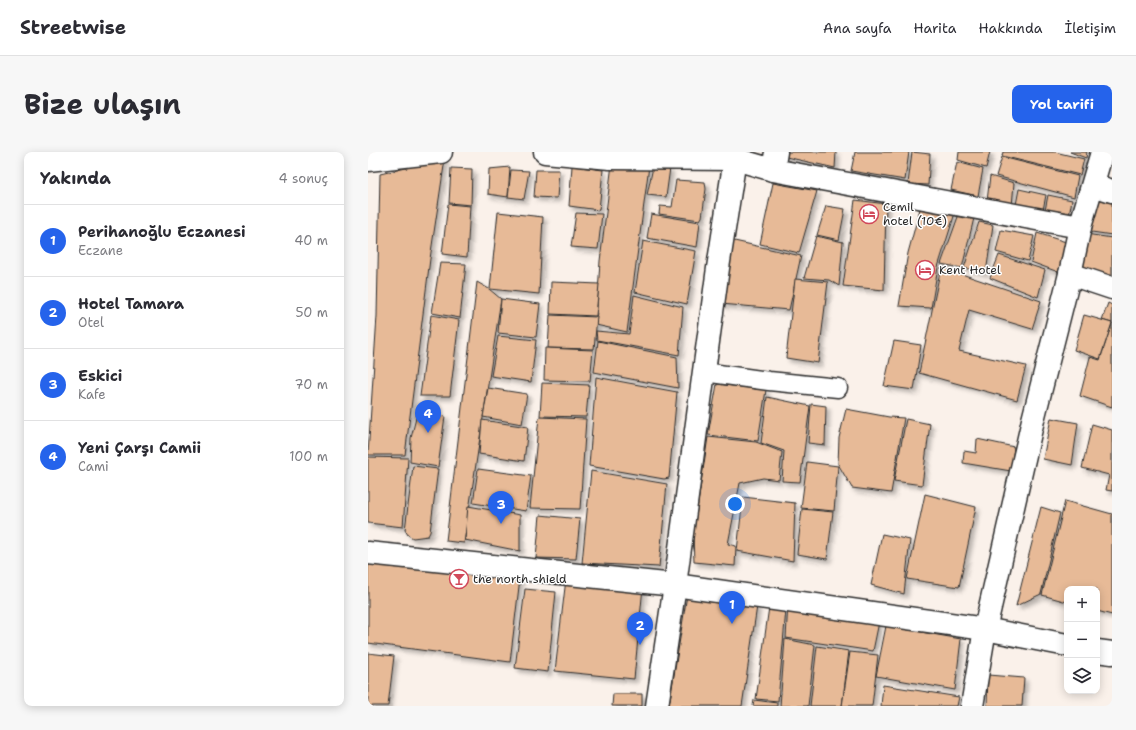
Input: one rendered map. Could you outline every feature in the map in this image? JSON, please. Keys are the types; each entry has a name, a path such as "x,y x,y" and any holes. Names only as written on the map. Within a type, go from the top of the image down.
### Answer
{"street":[{"path":"368,160 434,152"},
{"path":"545,152 610,155 735,156 774,161 1080,227"},
{"path":"972,706 985,629 1033,420 1070,274 1080,227 1102,188 1102,152"},
{"path":"657,706 735,156"},
{"path":"1070,274 1112,288"},
{"path":"704,372 838,388"},
{"path":"368,553 675,585 985,629 1064,644"},
{"path":"1100,651 1112,653"}],"building":[{"path":"778,152 836,152 835,168 777,155"},
{"path":"855,152 909,152 905,180 851,171"},
{"path":"912,152 930,154 928,185 908,184"},
{"path":"959,152 990,152 986,168 958,160"},
{"path":"1003,152 1055,152 1084,159 1080,175 1002,156"},
{"path":"1070,152 1087,152 1086,158"},
{"path":"1002,157 1078,176 1074,197 996,176"},
{"path":"445,159 430,259 405,455 368,455 377,316 380,174"},
{"path":"957,162 983,169 978,196 951,190"},
{"path":"612,164 649,166 627,332 596,325 600,261"},
{"path":"572,166 603,170 599,210 569,206"},
{"path":"510,167 508,197 488,194 489,169"},
{"path":"653,167 670,168 666,197 647,195"},
{"path":"451,168 472,169 471,205 449,203"},
{"path":"511,170 529,171 524,199 508,197"},
{"path":"536,170 559,170 557,198 534,197"},
{"path":"990,176 1014,183 1012,206 987,201"},
{"path":"676,180 705,182 706,189 702,217 700,220 659,214 660,206 672,207"},
{"path":"773,183 817,191 799,253 760,244"},
{"path":"1019,189 1046,195 1042,215 1015,210"},
{"path":"1048,195 1072,200 1068,221 1044,216"},
{"path":"1093,198 1112,201 1112,235 1085,231"},
{"path":"855,200 886,204 884,290 843,286"},
{"path":"448,204 470,206 467,257 442,254"},
{"path":"921,205 955,213 938,267 931,308 899,306 908,253"},
{"path":"826,206 845,209 839,240 817,235"},
{"path":"498,212 543,217 539,294 490,289"},
{"path":"576,213 602,214 598,249 571,247"},
{"path":"651,214 700,222 697,247 647,238"},
{"path":"959,214 974,218 962,268 941,264"},
{"path":"979,222 993,225 986,273 964,268"},
{"path":"1001,230 1034,236 1028,261 996,252"},
{"path":"1037,233 1066,242 1061,273 1031,262"},
{"path":"1086,234 1112,238 1112,279 1080,271"},
{"path":"816,236 843,242 839,286 829,280 804,278"},
{"path":"730,240 801,256 789,310 721,304"},
{"path":"643,241 696,251 687,304 635,292"},
{"path":"999,255 1045,270 1038,297 990,278"},
{"path":"440,263 466,264 460,318 432,313"},
{"path":"941,267 1041,301 1032,329 969,310 959,351 1026,366 1017,400 919,373"},
{"path":"795,279 828,282 818,363 786,358"},
{"path":"477,282 489,289 501,299 464,543 446,541"},
{"path":"551,282 599,284 596,316 550,314"},
{"path":"634,295 683,307 679,355 597,340 596,331 629,334"},
{"path":"501,299 540,304 536,337 498,333"},
{"path":"1108,303 1112,305 1112,323 1102,320"},
{"path":"431,315 459,320 450,396 420,396"},
{"path":"550,315 597,317 594,349 548,348"},
{"path":"1084,315 1112,323 1100,359 1074,350"},
{"path":"1112,323 1112,407 1080,396 1090,357 1100,360"},
{"path":"498,336 536,340 531,382 491,376"},
{"path":"598,341 677,357 678,388 594,372"},
{"path":"894,341 921,345 914,390 884,386"},
{"path":"545,348 593,350 590,381 544,380"},
{"path":"596,377 677,392 669,478 664,479 589,466"},
{"path":"542,383 589,385 586,417 540,416"},
{"path":"717,384 766,390 758,441 708,435"},
{"path":"488,388 527,394 522,424 483,417"},
{"path":"767,397 810,406 800,482 782,481 784,451 761,443"},
{"path":"811,404 826,406 825,445 808,443"},
{"path":"846,409 889,417 904,418 891,493 852,488 838,464 839,438"},
{"path":"418,410 445,416 438,467 410,462 411,438"},
{"path":"539,417 586,419 580,509 530,508"},
{"path":"1051,418 1078,423 1072,465 1043,459"},
{"path":"906,419 930,424 922,485 894,481"},
{"path":"482,420 528,427 524,461 479,454"},
{"path":"1092,424 1112,430 1112,491 1106,490 1109,475 1082,468"},
{"path":"708,437 756,442 782,452 779,480 763,478 740,483 728,544 736,546 735,566 694,562 693,536"},
{"path":"977,439 1014,447 1011,471 963,463 964,451 976,453"},
{"path":"368,457 408,458 403,527 368,523"},
{"path":"807,462 838,466 834,511 801,508"},
{"path":"413,466 438,469 430,532 428,536 413,538 408,535 405,530"},
{"path":"478,469 531,476 526,511 473,503"},
{"path":"591,471 667,484 659,567 582,563"},
{"path":"925,494 976,507 959,587 907,579"},
{"path":"743,497 795,503 793,561 737,551"},
{"path":"1065,501 1112,514 1112,615 1100,612 1100,586 1064,586 1064,601 1042,595"},
{"path":"468,506 520,515 520,551 465,540"},
{"path":"1041,507 1060,513 1041,594 1016,606"},
{"path":"802,509 833,512 827,559 797,554"},
{"path":"540,515 580,519 576,559 536,558"},
{"path":"882,534 910,540 904,594 871,585"},
{"path":"368,556 520,578 510,662 368,643"},
{"path":"566,579 643,587 634,679 555,671"},
{"path":"525,589 556,592 548,672 515,668"},
{"path":"687,595 757,606 742,706 669,706"},
{"path":"788,603 880,617 873,651 786,638"},
{"path":"769,607 786,609 778,701 756,699"},
{"path":"886,626 961,639 955,690 876,676"},
{"path":"785,639 815,645 808,706 780,706"},
{"path":"817,646 849,651 842,706 810,706"},
{"path":"850,652 878,655 872,706 842,706"},
{"path":"368,653 394,656 388,706 368,706"},
{"path":"988,675 1024,678 1022,706 987,706"},
{"path":"883,685 959,697 957,706 881,706"},
{"path":"613,694 642,694 642,706 612,706"},
{"path":"754,700 777,703 777,706 753,706"}],"place":[{"name":"Cemil hotel (10€)","path":"869,214"},
{"name":"Kent Hotel","path":"925,270"},
{"name":"Yeni Çarşı Camii","path":"428,433"},
{"name":"Eskici","path":"501,524"},
{"name":"the north shield","path":"459,579"},
{"name":"Perihanoğlu Eczanesi","path":"732,624"},
{"name":"Hotel Tamara","path":"640,645"}]}
